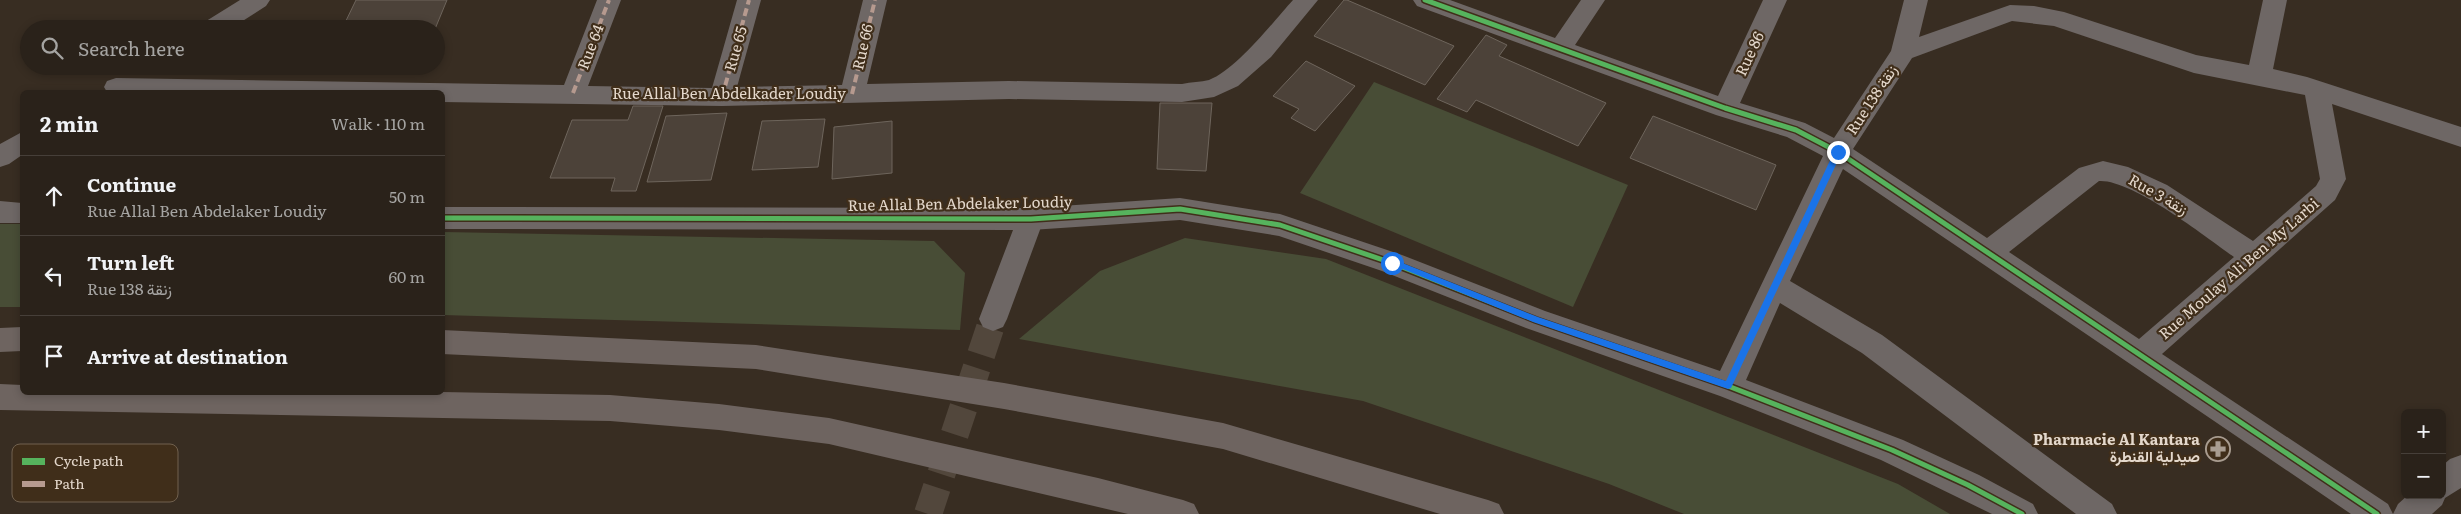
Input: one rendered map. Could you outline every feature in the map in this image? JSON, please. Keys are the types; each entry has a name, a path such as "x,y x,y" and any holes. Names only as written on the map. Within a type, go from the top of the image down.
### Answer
{"highway":[{"path":"0,340 20,339"},
{"path":"445,342 756,357 1004,396 1223,436 1488,514"},
{"path":"0,397 610,408 719,418 829,431 1098,492 1183,514"}],"street":[{"path":"226,20 258,0"},
{"name":"Rue 64","path":"572,93 609,0"},
{"name":"Rue 65","path":"722,97 749,0"},
{"name":"Rue 66","path":"852,94 874,0"},
{"name":"Rue Allal Ben Abdelkader Loudiy","path":"445,92 722,97 1009,90 1182,92 1214,88 1242,70 1306,0"},
{"path":"1425,0 1725,108 1810,136 1838,152 2377,514"},
{"path":"1560,49 1593,0"},
{"name":"Rue 86","path":"1725,108 1776,0"},
{"name":"Rue 138 زنقة","path":"1728,386 1838,152 1903,52 1916,0"},
{"path":"2259,76 2275,0"},
{"path":"1903,52 2010,13 2034,14 2059,9 2194,64 2259,76 2317,90 2461,137"},
{"path":"111,90 135,75"},
{"name":"Rue Moulay Ali Ben My Larbi","path":"2141,355 2326,192 2333,179 2317,90"},
{"path":"0,157 20,143"},
{"name":"Rue 3 زنقة","path":"1988,253 2088,175 2103,171 2123,175 2154,190 2254,256"},
{"name":"Rue Allal Ben Abdelaker Loudiy","path":"445,218 1031,219 1180,209 1280,226 1392,263 1536,320 1728,386 1892,450 1968,485 2022,514"},
{"path":"0,212 20,213"},
{"path":"993,319 1031,219"},
{"path":"1774,285 1872,344 2101,514"},
{"path":"2446,482 2461,469"},
{"path":"2409,514 2426,499"}],"green space":[{"path":"1374,82 1628,185 1573,307 1300,193"},
{"path":"0,224 20,224 20,307 0,307"},
{"path":"445,232 934,241 965,273 960,330 445,315"},
{"path":"1185,238 1326,259 1898,484 1950,514 1684,514 1609,484 1363,401 1019,339 1100,271"}],"building":[{"path":"356,0 447,0 439,20 346,20"},
{"path":"1344,0 1454,46 1425,85 1314,36"},
{"path":"1486,35 1507,45 1499,56 1606,103 1578,146 1476,100 1467,112 1437,99"},
{"path":"1306,61 1355,86 1315,131 1291,118 1299,109 1273,96"},
{"path":"1160,103 1212,103 1206,171 1157,169"},
{"path":"633,106 663,106 636,191 611,191 615,178 550,178 572,120 628,120"},
{"path":"727,113 711,180 647,182 666,116"},
{"path":"1653,116 1776,165 1756,210 1630,158"},
{"path":"825,119 818,167 752,170 762,121"},
{"path":"892,121 892,173 832,179 834,127"}],"tunnel":[{"path":"928,514 993,319"}],"marked path":[{"path":"573,93 609,0"},
{"path":"722,97 749,0"},
{"path":"852,94 875,0"}],"cycle path":[{"path":"1425,0 1725,108 1796,130 1838,152 2377,514"},
{"path":"445,218 1031,219 1180,209 1280,225 1392,263 1536,320 1728,386 1892,450 1968,485 2022,514"}],"place":[{"name":"Pharmacie Al Kantara صيدلية القنطرة","path":"2218,449"}],"route":[{"path":"1392,263 1536,320 1728,386 1838,152"}]}
